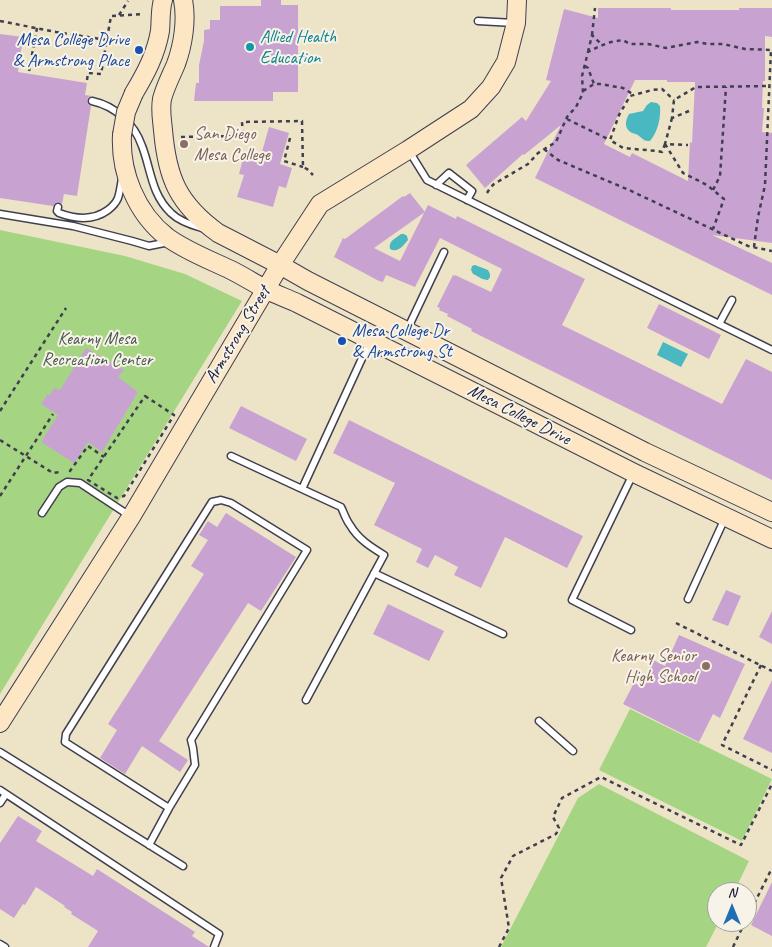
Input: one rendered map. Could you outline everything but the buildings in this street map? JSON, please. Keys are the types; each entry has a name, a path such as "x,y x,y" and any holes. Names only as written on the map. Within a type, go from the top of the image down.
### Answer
{"street":[{"name":"Mesa College Drive","path":"163,0 157,47 126,112 122,135 124,167 131,188 144,212 161,232 189,250 266,289 772,540"},
{"name":"Mesa College Drive","path":"183,0 184,22 180,47 161,104 161,115 165,152 172,180 179,194 204,222 218,232 308,281 645,452 772,512"},
{"name":"Armstrong Street","path":"0,723 131,517 280,265 320,204 471,109 491,87 506,62 516,23 517,0"},
{"path":"634,473 645,452"}],"lane":[{"path":"478,22 516,23"},
{"path":"92,101 102,103 117,112 135,133 142,147 155,188 161,200 172,214 191,224 218,232"},
{"path":"408,150 427,180 436,185 772,350"},
{"path":"58,207 58,213 75,217 88,218 103,213 111,208 119,197 124,167"},
{"path":"436,185 449,173 472,191 467,200"},
{"path":"0,214 73,226 149,246 173,241"},
{"path":"407,331 444,252"},
{"path":"719,324 732,300"},
{"path":"302,489 370,340"},
{"path":"231,456 341,506 348,524 356,535 384,555 306,700"},
{"path":"631,630 572,600 634,473"},
{"path":"42,513 59,487 68,482 80,483 131,517"},
{"path":"149,845 194,765 191,740 307,550 231,503 221,500 212,502 66,734 65,742 169,808"},
{"path":"688,599 726,517"},
{"path":"374,573 503,634"},
{"path":"539,721 573,751"},
{"path":"0,752 183,866"},
{"path":"0,803 3,792 219,934 214,947"},
{"path":"0,944 5,947"}],"path":[{"path":"118,16 128,1"},
{"path":"488,193 494,184 528,164 538,153 556,142 566,119 576,107 583,91 582,76 592,35 595,8"},
{"path":"86,80 88,73 101,74 111,16 142,14"},
{"path":"0,21 107,40"},
{"path":"29,70 37,28"},
{"path":"592,35 602,45"},
{"path":"588,52 602,45 623,40 630,44 648,44 666,48 696,42 723,44 745,49 772,50 766,185 758,217 754,247"},
{"path":"585,66 588,68 594,84"},
{"path":"583,91 594,84 600,84 623,88 634,95"},
{"path":"674,100 696,87 770,86"},
{"path":"713,190 720,176 726,87"},
{"path":"610,140 619,115 630,96 662,89 674,100"},
{"path":"566,119 623,148 662,152 666,144 674,100"},
{"path":"672,118 690,111"},
{"path":"181,137 243,136 242,122 302,121 303,167"},
{"path":"290,138 284,161 303,167 313,175"},
{"path":"666,144 683,173 707,185 724,199 713,229"},
{"path":"666,144 688,145"},
{"path":"544,149 558,160 629,190 748,246 772,251"},
{"path":"0,412 66,308"},
{"path":"82,476 88,480 117,498 124,496 174,415 145,396 88,480"},
{"path":"0,496 52,414"},
{"path":"0,440 53,474 62,472"},
{"path":"76,474 70,470 88,446 104,457"},
{"path":"676,623 772,671"},
{"path":"761,665 722,745 772,770"},
{"path":"499,947 509,928 501,878 513,856 556,834 560,828 554,817 562,798 601,777 741,845 772,784"},
{"path":"757,898 772,868"},
{"path":"733,947 740,932"}],"green space":[{"name":"Kearny Mesa Recreation Center","path":"0,230 125,256 185,274 242,301 0,694"},
{"path":"630,709 772,779 742,841 599,770"},
{"path":"599,784 749,861 739,882 707,882 707,932 714,932 706,947 501,947 578,798"}],"water":[{"path":"651,102 657,103 660,106 660,115 655,133 650,141 648,141 629,131 626,127 626,122 629,114 643,111"},
{"path":"401,234 407,236 408,240 398,249 390,249 391,242"},
{"path":"475,265 488,270 490,277 488,280 473,274 471,270 472,266"},
{"path":"663,342 688,354 681,367 657,355"}],"place":[{"name":"Allied Health Education","path":"250,47"},
{"name":"Mesa College Drive & Armstrong Place","path":"139,50"},
{"name":"San Diego Mesa College","path":"184,144"},
{"name":"Mesa College Dr & Armstrong St","path":"342,341"},
{"name":"Kearny Senior High School","path":"706,666"}]}
